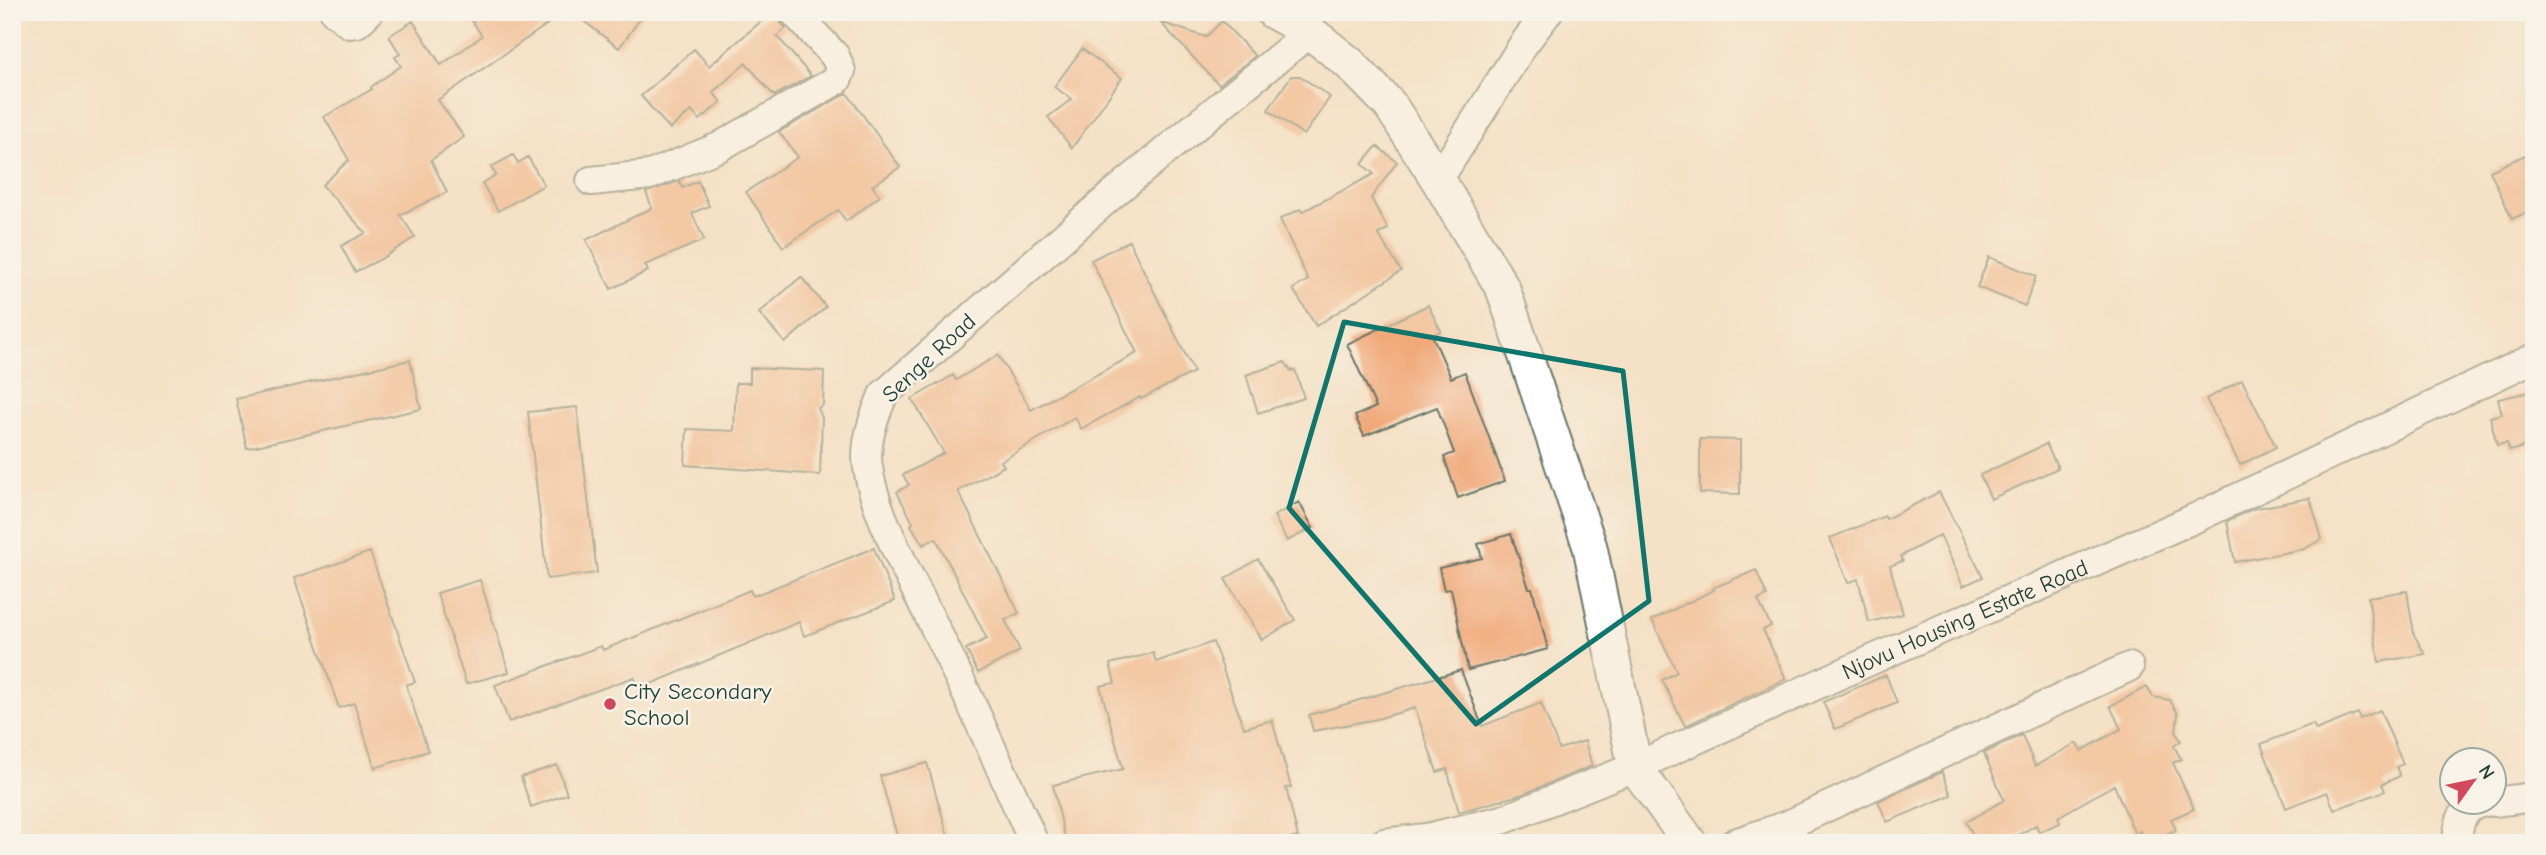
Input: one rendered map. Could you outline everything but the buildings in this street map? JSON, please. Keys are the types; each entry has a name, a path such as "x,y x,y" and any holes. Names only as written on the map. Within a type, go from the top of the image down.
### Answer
{"street":[{"path":"335,12 350,24 357,23 369,12"},
{"path":"591,181 650,175 719,147 837,80 841,71 835,56 794,12"},
{"path":"1273,12 1310,32 1349,63 1390,105 1503,289 1586,534 1635,768 1690,843"},
{"path":"1438,180 1523,46 1548,12"},
{"name":"Senge Road","path":"1034,843 979,718 887,525 870,475 867,456 871,425 883,395 1113,194 1310,32"},
{"name":"Njovu Housing Estate Road","path":"1384,843 1426,838 1502,820 1635,768 1896,649 2191,520 2534,359"},
{"path":"1735,843 1788,825 2129,667"},
{"path":"2508,800 2534,797"},
{"path":"2457,843 2458,822 2463,816"}],"highlighted area":[{"path":"1344,322 1623,371 1649,601 1476,724 1289,508"}],"place":[{"name":"City Secondary School","path":"610,704"}]}
